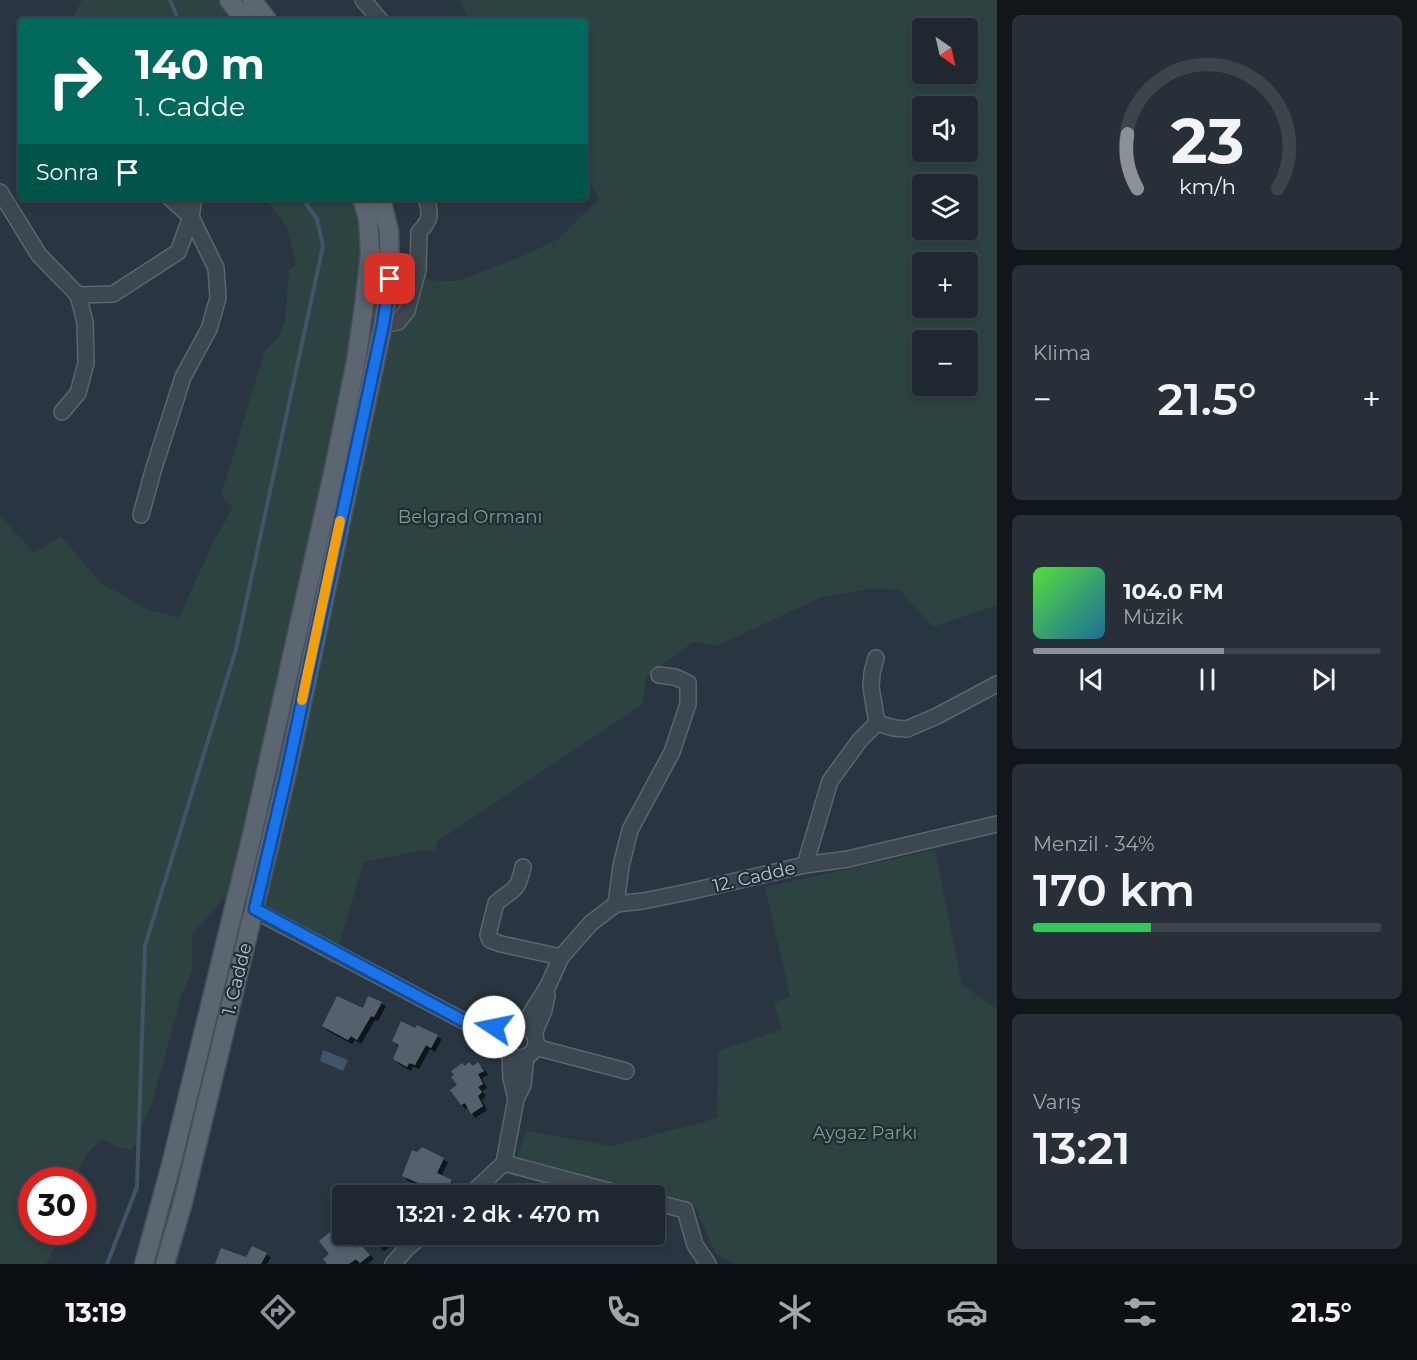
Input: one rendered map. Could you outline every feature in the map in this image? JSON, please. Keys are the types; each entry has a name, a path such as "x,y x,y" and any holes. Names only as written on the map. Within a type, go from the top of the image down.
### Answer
{"main road":[{"path":"229,0 244,18"},
{"path":"252,0 266,18"},
{"name":"1. Cadde","path":"144,1264 237,901 334,469 356,361 370,253 368,219 363,201"},
{"name":"1. Cadde","path":"165,1264 183,1202 287,773 383,325 390,279 389,231 382,201"}],"street":[{"path":"363,0 378,18"},
{"path":"0,192 39,255 78,295 85,322 86,363 78,393 62,412"},
{"path":"141,515 183,377 209,329 218,298 216,268 192,217 173,201"},
{"path":"78,295 113,294 178,252 192,217 194,201"},
{"path":"362,324 383,325 398,322 406,311 418,270 419,232 427,223 428,218 427,201"},
{"path":"876,658 871,687 877,723"},
{"path":"616,904 621,866 630,830 672,752 688,704 688,683 675,677 659,675"},
{"path":"877,723 907,729 997,684"},
{"path":"805,865 830,781 860,740 877,723"},
{"name":"12. Cadde","path":"526,1038 544,1010 548,986 561,957 591,922 616,904 688,892 805,865 848,859 997,824"},
{"path":"523,867 518,886 496,903 488,935 490,940 501,945 561,957"},
{"path":"237,901 477,1028 487,1040 518,1058 526,1038"},
{"path":"477,1028 494,1027 626,1071"},
{"path":"516,1099 503,1040 504,1035 526,1038"},
{"path":"481,1185 504,1163 516,1099 523,1085 526,1038"},
{"path":"504,1163 587,1185"},
{"path":"665,1205 685,1210 695,1245 708,1264"},
{"path":"393,1264 411,1245"}],"green space":[{"path":"82,0 264,0 276,16 273,18 72,18"},
{"name":"Belgrad Ormanı","path":"460,0 997,0 997,605 933,627 900,590 869,589 820,598 717,646 693,642 646,677 643,704 438,841 435,852 425,850 364,862 333,964 224,898 192,933 192,971 181,997 152,1104 132,1150 117,1147 102,1139 86,1155 80,1167 18,1167 18,1245 57,1245 46,1264 0,1264 0,515 34,553 61,536 101,583 149,610 179,618 214,540 233,508 221,495 265,350 278,338 285,320 289,270 296,265 287,227 267,201 393,201 400,239 401,280 457,281 516,259 559,239 599,199 588,180 588,18 469,18"},
{"name":"Aygaz Parkı","path":"935,850 962,985 997,1009 997,1264 734,1264 717,1254 695,1206 665,1195 665,1185 621,1185 516,1161 526,1131 612,1146 717,1118 718,1051 782,1029 774,1003 790,996 765,887"}],"water":[{"path":"323,1050 348,1060 343,1071 320,1061"}],"building":[{"path":"337,996 363,1008 368,996 382,1002 357,1040 351,1036 348,1040 322,1026"},
{"path":"401,1021 415,1028 417,1025 438,1035 431,1048 426,1045 415,1065 409,1063 407,1067 393,1059 399,1045 392,1041"},
{"path":"469,1062 473,1066 478,1062 484,1071 478,1074 483,1084 478,1087 482,1092 478,1096 483,1106 471,1114 465,1103 461,1105 450,1090 457,1085 451,1077 454,1075 451,1071 462,1063 465,1066"},
{"path":"422,1147 444,1158 437,1173 452,1180 449,1185 421,1185 402,1176 412,1150 417,1152"},
{"path":"332,1230 332,1245 353,1245 355,1248 361,1245 370,1255 360,1263 356,1259 349,1264 327,1264 323,1259 329,1254 319,1241"},
{"path":"252,1246 267,1253 261,1264 215,1264 221,1248 246,1257"}],"waterway":[{"path":"170,0 178,18"},
{"path":"107,1264 137,1187 145,946 236,649 323,246 317,219 304,201"}],"slow traffic":[{"path":"302,700 340,521"}],"route":[{"path":"390,279 383,325 287,773 255,909 477,1028 494,1027"}]}
